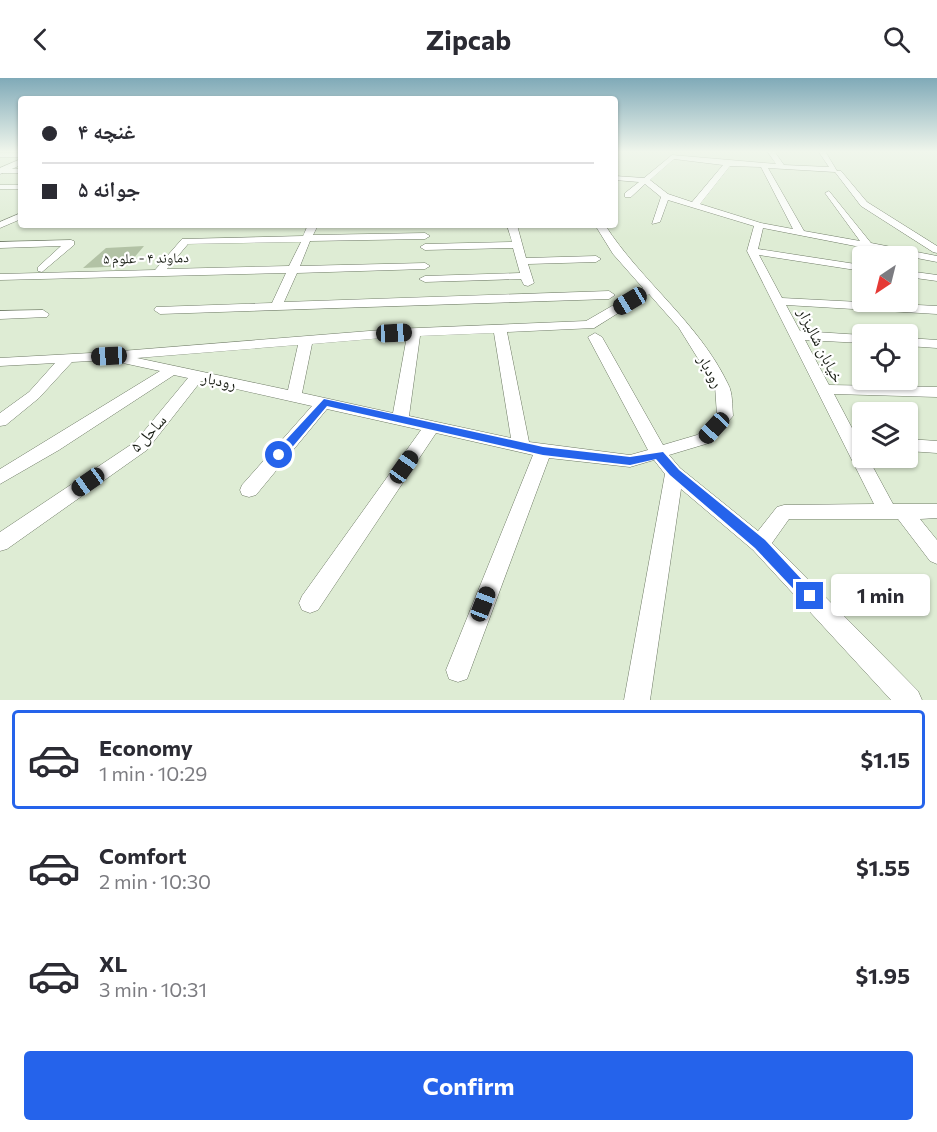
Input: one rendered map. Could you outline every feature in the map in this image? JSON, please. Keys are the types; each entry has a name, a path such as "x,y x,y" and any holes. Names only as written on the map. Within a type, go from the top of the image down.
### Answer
{"street":[{"path":"628,195 645,180 665,196 759,225 868,246"},
{"path":"695,204 715,180"},
{"path":"771,180 801,234"},
{"path":"844,180 864,204 937,250"},
{"path":"0,187 18,187"},
{"path":"829,194 868,246"},
{"path":"655,222 665,196"},
{"path":"0,212 18,215"},
{"path":"0,225 18,216"},
{"path":"759,225 752,251 852,266"},
{"path":"276,306 312,228"},
{"path":"375,237 376,228"},
{"path":"513,228 532,297"},
{"name":"رودبار","path":"109,356 543,451 630,461 703,439 725,416 722,386 684,326 617,252 602,228"},
{"path":"159,272 185,241 375,237 425,242 517,245"},
{"path":"0,245 71,243 42,269"},
{"name":"خیابان شالیزار","path":"752,251 824,389 852,434"},
{"path":"918,255 937,259"},
{"path":"522,261 596,259"},
{"name":"دماوند ۴ - علوم ۵","path":"0,276 424,266"},
{"path":"918,275 937,278"},
{"path":"425,279 526,276"},
{"path":"0,362 109,356 414,332 589,325 650,289"},
{"path":"160,310 609,296"},
{"path":"778,301 937,310"},
{"path":"0,315 43,314"},
{"path":"500,329 521,446"},
{"path":"400,421 414,332"},
{"path":"795,335 852,338"},
{"path":"595,337 659,454 674,472 760,544 909,700"},
{"path":"294,396 306,340"},
{"path":"918,343 937,344"},
{"path":"0,421 34,394 68,358"},
{"path":"0,477 172,370"},
{"name":"ساحل ۵","path":"0,543 141,446 198,375"},
{"path":"824,389 937,392"},
{"path":"249,490 324,402"},
{"path":"310,603 431,428"},
{"path":"918,446 937,447"},
{"path":"458,670 543,451"},
{"name":"خیابان شالیزار","path":"871,468 894,511 937,555"},
{"path":"638,700 674,472"},
{"path":"760,544 784,512 937,511"}],"green space":[{"path":"144,246 127,266 83,268 106,248"}],"route":[{"path":"279,455 324,402 431,428 543,451 630,461 659,454 674,472 760,544 810,596"}]}
